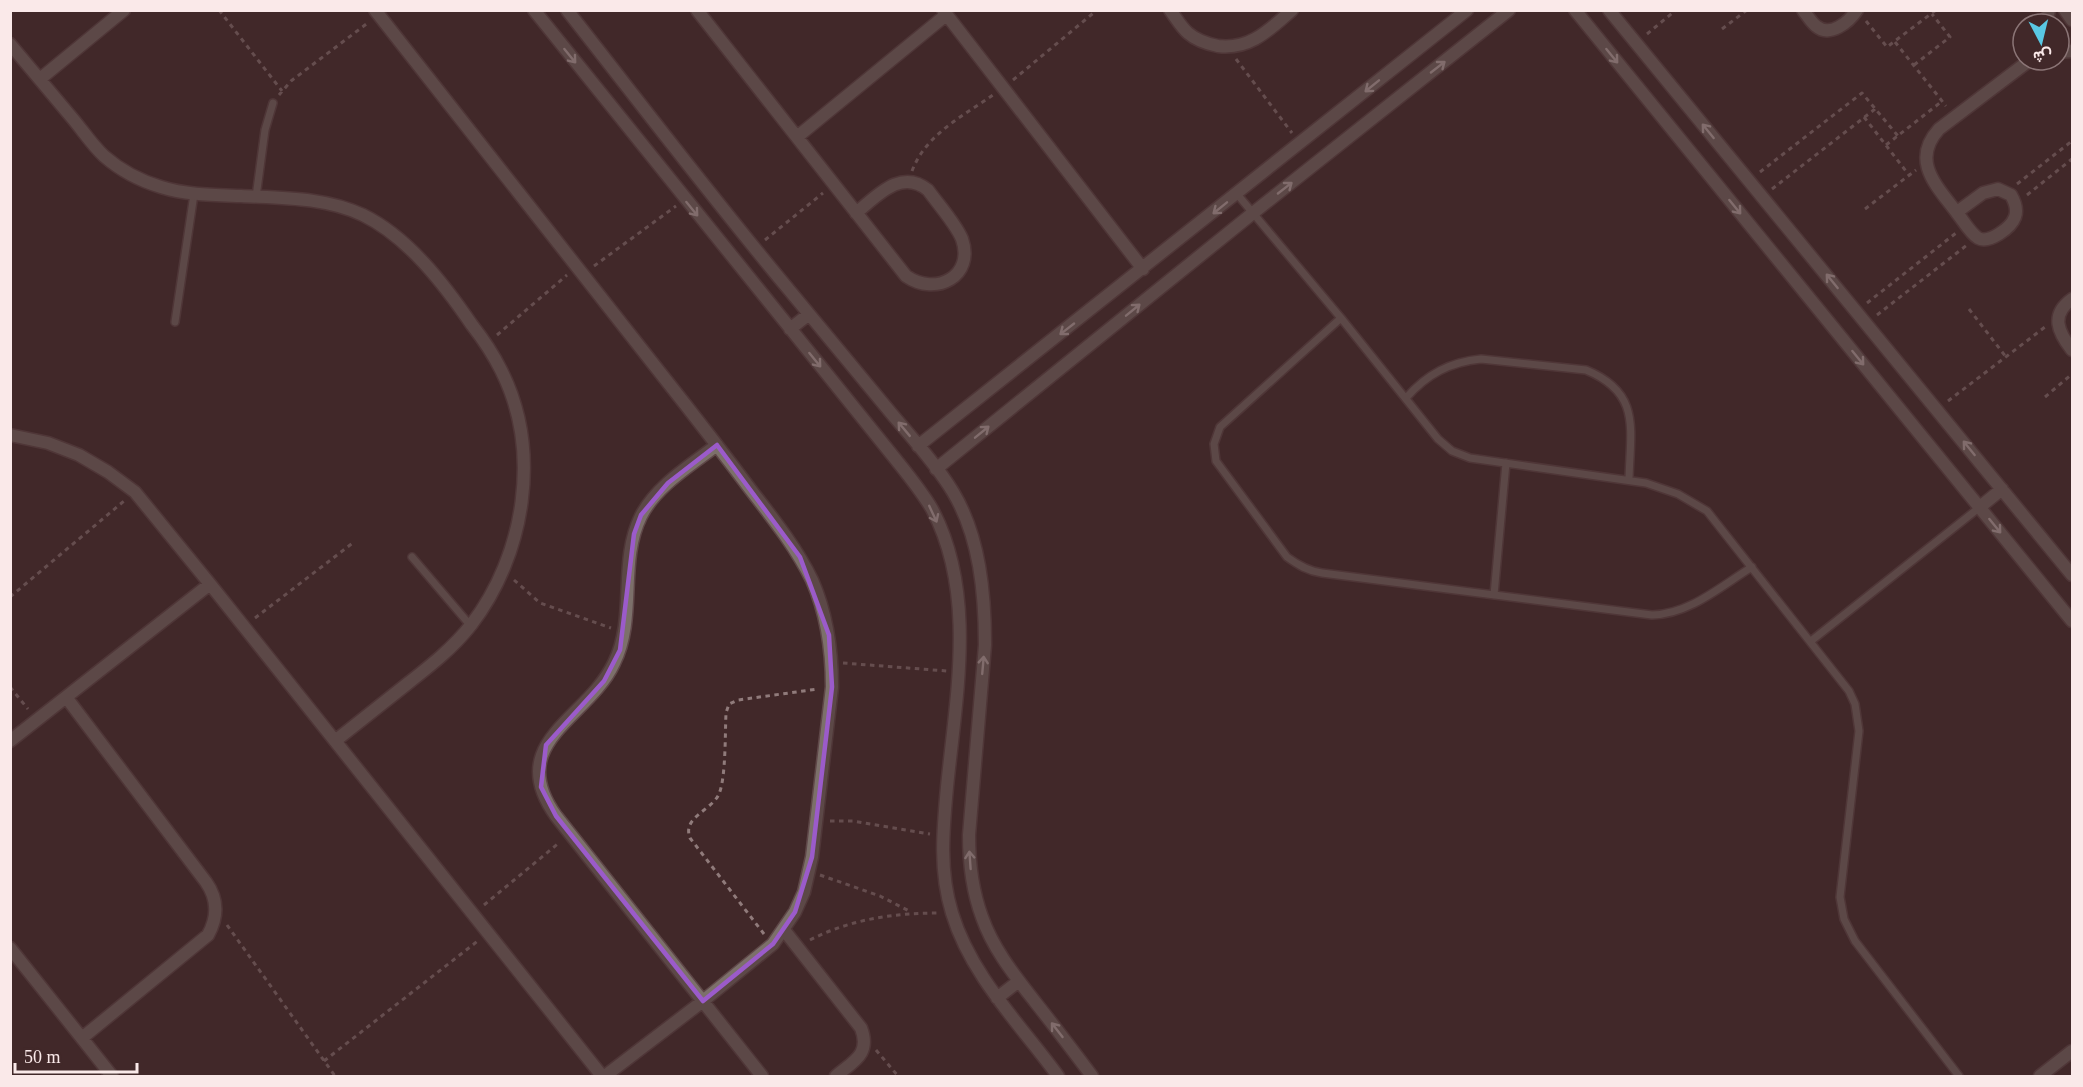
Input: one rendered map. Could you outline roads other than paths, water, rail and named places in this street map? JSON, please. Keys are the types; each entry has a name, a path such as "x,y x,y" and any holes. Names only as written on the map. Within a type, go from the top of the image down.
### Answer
{"street":[{"path":"40,79 124,10"},
{"path":"534,10 684,200 897,461 932,510 953,571 960,635 959,672 943,836 945,878 952,913 972,961 1053,1075"},
{"path":"567,10 754,248 918,446 953,492 966,521 980,572 985,614 985,645 969,835 969,863 974,891 993,943 1018,981 1092,1077"},
{"path":"697,10 834,185 856,213 906,276 925,285 945,282 954,276 964,258 962,237 922,185 908,181 894,184 856,213"},
{"path":"1170,10 1187,33 1213,45 1227,47 1251,42 1262,36 1292,10"},
{"path":"918,446 1237,195 1467,10"},
{"path":"936,469 1509,10"},
{"path":"1575,10 2073,621"},
{"path":"1609,10 2073,575"},
{"path":"1803,10 1816,26 1827,30 1838,27 1857,11"},
{"path":"2065,10 2073,20"},
{"path":"10,435 48,443 79,455 108,472 135,492 604,1077 703,1002 772,945 795,912 810,872 832,687 829,634 812,582 800,557 717,445 377,13"},
{"path":"797,137 944,13 1143,269"},
{"path":"10,44 104,155 131,175 162,188 194,194 300,199 332,204 362,215 390,232 439,281 486,344 505,380 515,406 522,442 524,478 521,509 514,541 503,571 489,599 470,626 451,647 336,741"},
{"path":"1957,212 1990,189 2005,191 2011,195 2017,209 2012,224 1987,240 1977,237 1966,225 1932,180 1926,162 1926,153 1933,136 1954,117 2014,72"},
{"path":"2073,299 2063,307 2058,326 2061,335 2073,350"},
{"path":"790,329 809,314"},
{"path":"717,445 653,498 641,515 634,534 625,633 620,650 604,681 546,745 541,758 540,780 546,801 570,834 762,1077"},
{"path":"1980,507 2002,489"},
{"path":"10,741 210,584"},
{"path":"66,697 206,882 213,894 216,909 214,922 208,935 82,1038"},
{"path":"784,930 864,1034 864,1048 861,1055 836,1077"},
{"path":"10,948 112,1077"},
{"path":"997,998 1018,981"},
{"path":"2040,1077 2073,1051"}],"lane":[{"path":"256,197 265,130 273,103"},
{"path":"175,322 194,194"},
{"path":"1237,195 1341,318 1438,439 1452,451 1470,458 1629,480 1662,488 1707,511 1849,691 1858,719 1858,744 1840,897 1844,919 1855,941 1959,1077"},
{"path":"1341,318 1220,427 1214,444 1216,461 1287,557 1303,568 1322,573 1664,615 1687,608 1752,567"},
{"path":"1406,398 1433,374 1467,360 1482,359 1586,370 1608,382 1621,396 1630,413 1629,480"},
{"path":"1494,595 1506,463"},
{"path":"1811,641 1980,507"},
{"path":"412,557 470,626"}]}
